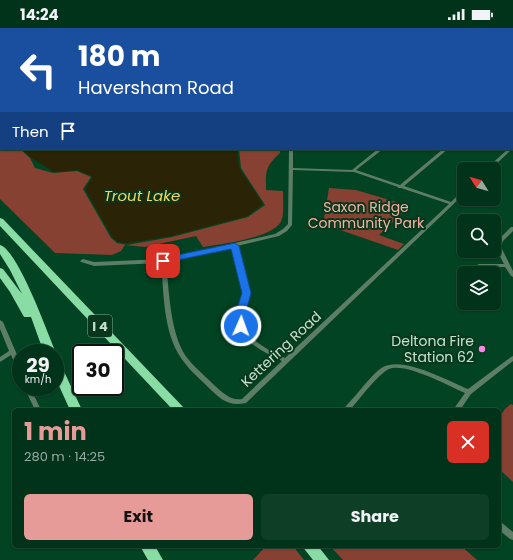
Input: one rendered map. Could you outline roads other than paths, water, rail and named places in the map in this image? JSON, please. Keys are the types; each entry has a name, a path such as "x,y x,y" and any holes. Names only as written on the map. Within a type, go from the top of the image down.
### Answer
{"highway":[{"name":"I 4","path":"0,221 178,408"},
{"path":"0,248 8,257 21,283 45,344"},
{"path":"0,271 15,291 44,344"},
{"path":"64,384 75,408"},
{"path":"148,548 156,560"},
{"path":"311,548 322,560"}],"street":[{"path":"83,261 94,264 163,261 235,246 277,235 288,227 291,217 291,150"},
{"path":"353,171 380,150"},
{"path":"400,186 445,150"},
{"path":"496,162 510,150"},
{"path":"291,169 353,171 451,203"},
{"name":"Kettering Road","path":"163,261 173,336 182,355 195,371 224,398 230,402 236,403 244,401 457,198"},
{"path":"513,228 501,240 498,247 506,264 513,274"},
{"path":"235,246 246,293 240,315 241,326 245,335 260,348 286,361"},
{"path":"479,266 506,264"},
{"path":"0,322 12,349"},
{"path":"0,360 12,352"},
{"path":"457,408 469,392 513,358"},
{"path":"348,408 382,371 393,365 408,366 469,392"},
{"path":"31,396 37,408"},
{"path":"501,527 513,537"}],"water":[{"name":"Trout Lake","path":"23,150 237,150 239,168 263,204 247,216 171,236 127,243 118,242 113,238 85,189 93,177 78,170 54,172 30,157"}],"place":[{"name":"Deltona Fire Station 62","path":"482,349"}],"park label":[{"name":"Saxon Ridge Community Park","path":"366,216"}]}
